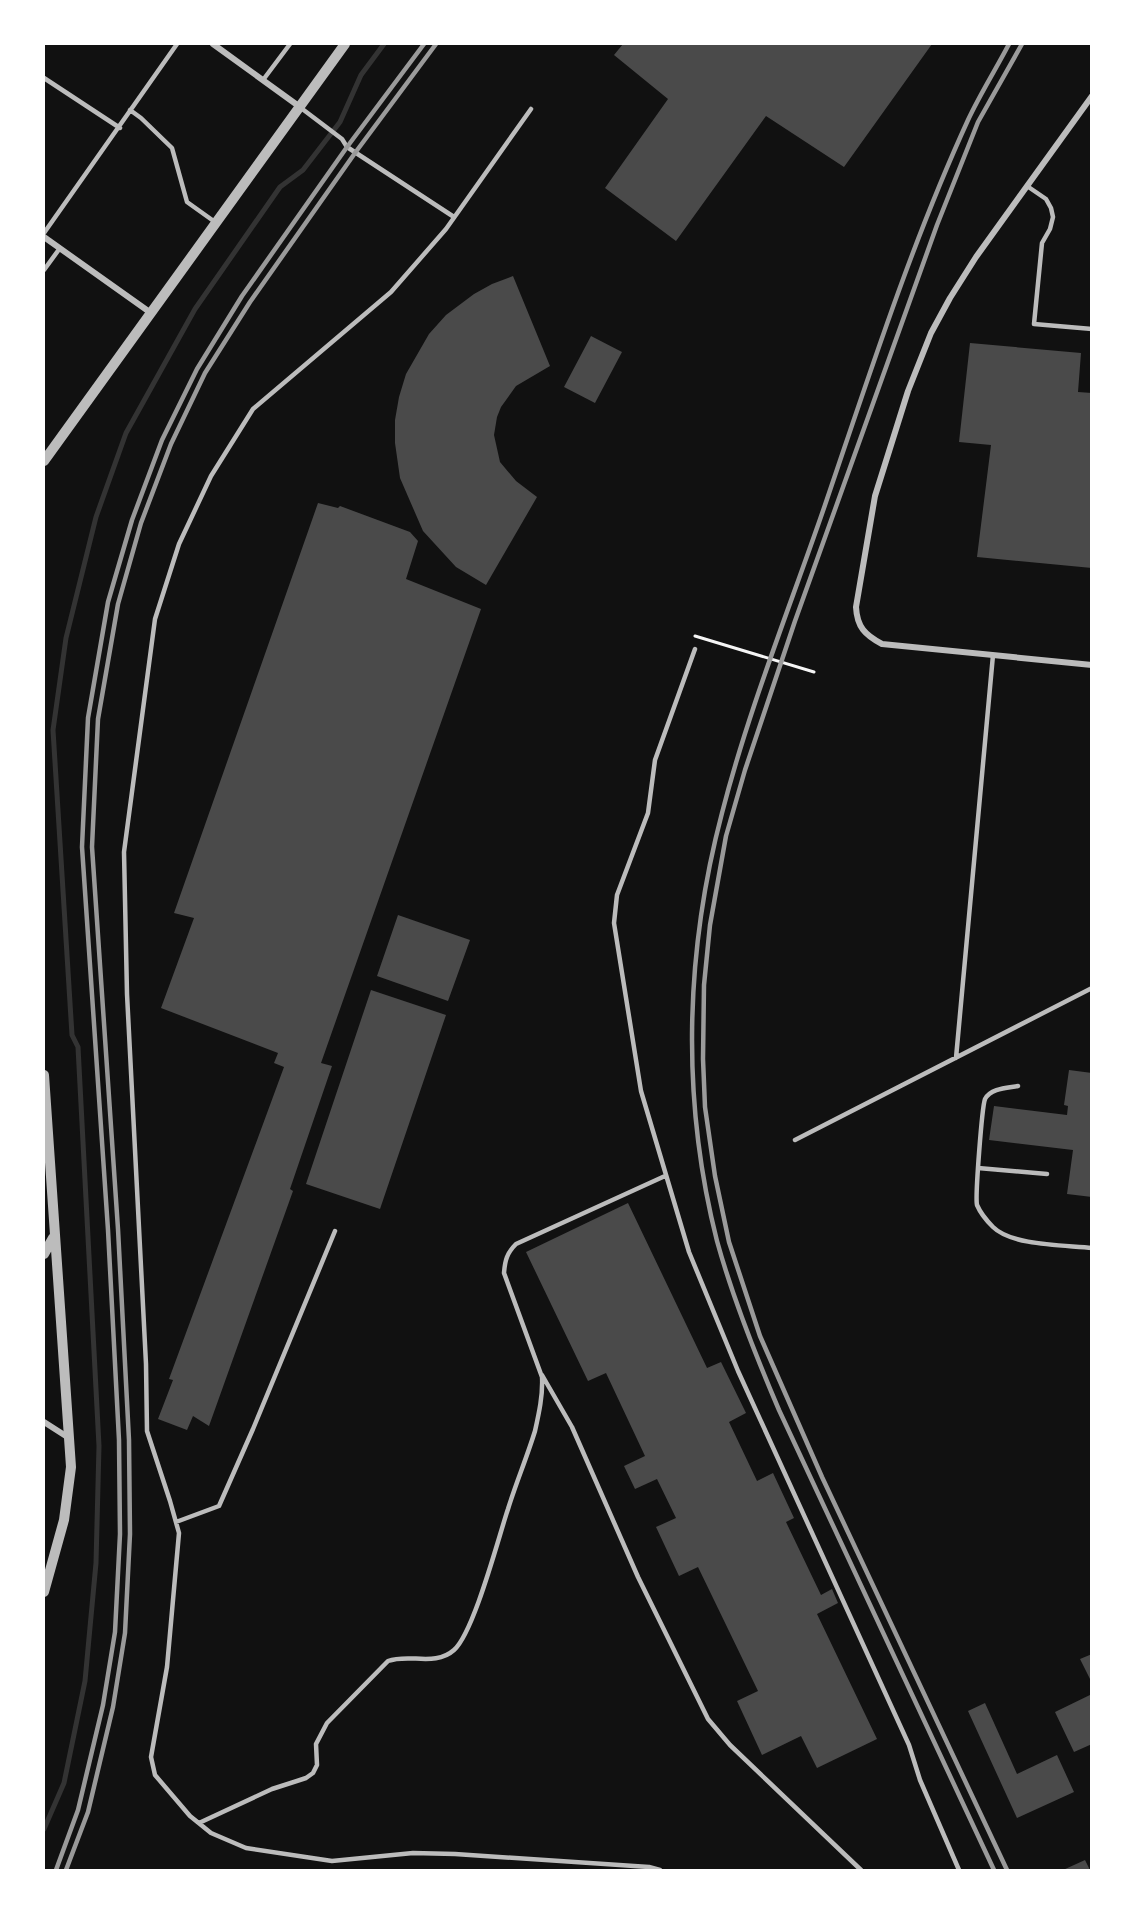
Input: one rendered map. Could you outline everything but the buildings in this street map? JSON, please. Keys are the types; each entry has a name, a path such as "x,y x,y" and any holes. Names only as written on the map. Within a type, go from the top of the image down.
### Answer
{"street":[{"path":"213,44 222,46 300,107"},
{"path":"44,461 345,44"},
{"path":"1092,96 950,298 931,333 908,391 875,496 856,607 861,629 869,637 882,644 1092,665"},
{"path":"44,235 151,313"},
{"path":"44,1075 71,1467 68,1501 44,1592"},
{"path":"44,1254 54,1238"},
{"path":"44,1422 69,1438"}],"lane":[{"path":"44,235 177,44"},
{"path":"263,80 290,44"},
{"path":"44,78 120,128"},
{"path":"300,107 342,139 347,147 454,217"},
{"path":"531,109 454,217 387,296 253,409 206,485 179,544 155,619 124,852 126,983 146,1364 147,1431 178,1533 167,1667 151,1757 155,1774 190,1816 211,1833 246,1848 332,1861 413,1853 466,1854 660,1870"},
{"path":"130,110 172,148 187,202 216,223"},
{"path":"1027,186 1046,199 1053,217 1050,229 1042,243 1034,324 1092,329"},
{"path":"44,270 60,248"},
{"path":"695,649 655,760 648,813 617,895 614,923 641,1090 689,1252 738,1371 909,1745 920,1780 959,1870"},
{"path":"956,1058 993,655"},
{"path":"795,1140 1092,988"},
{"path":"1018,1086 993,1090 985,1099 977,1204 994,1228 1002,1234 1025,1240 1092,1248"},
{"path":"978,1168 1047,1174"},
{"path":"665,1176 516,1244 509,1251 504,1273 540,1370 572,1428 638,1577 708,1719 730,1745 861,1870"},
{"path":"176,1522 219,1506 335,1231"},
{"path":"199,1823 272,1789 306,1778 313,1773 317,1765 316,1744 327,1723 388,1662 397,1658 434,1659 446,1656 455,1649 462,1639 476,1606 534,1431 543,1391 540,1370"}],"path":[{"path":"695,636 814,672"}],"waterway":[{"path":"44,1829 64,1783 85,1681 96,1563 99,1446 78,1047 72,1035 53,730 66,638 96,517 126,433 195,309 280,187 303,170 340,122 361,75 384,44"}],"railway":[{"path":"56,1870 78,1810 103,1705 115,1632 120,1534 119,1440 108,1230 82,847 88,718 108,602 132,520 162,440 197,369 242,296 347,147 424,44"},
{"path":"66,1870 88,1812 113,1707 125,1633 130,1534 129,1440 118,1229 92,847 98,719 118,604 141,523 171,444 205,373 250,302 355,153 436,44"},
{"path":"994,1870 779,1410 737,1305 723,1263 705,1188 697,1134 692,1027 701,919 710,866 722,813 745,735 909,262 968,120 1009,44"},
{"path":"1007,1870 822,1477 760,1336 729,1242 715,1176 705,1107 703,1059 704,985 710,925 726,836 745,770 795,621 937,225 978,122 1022,44"}]}
